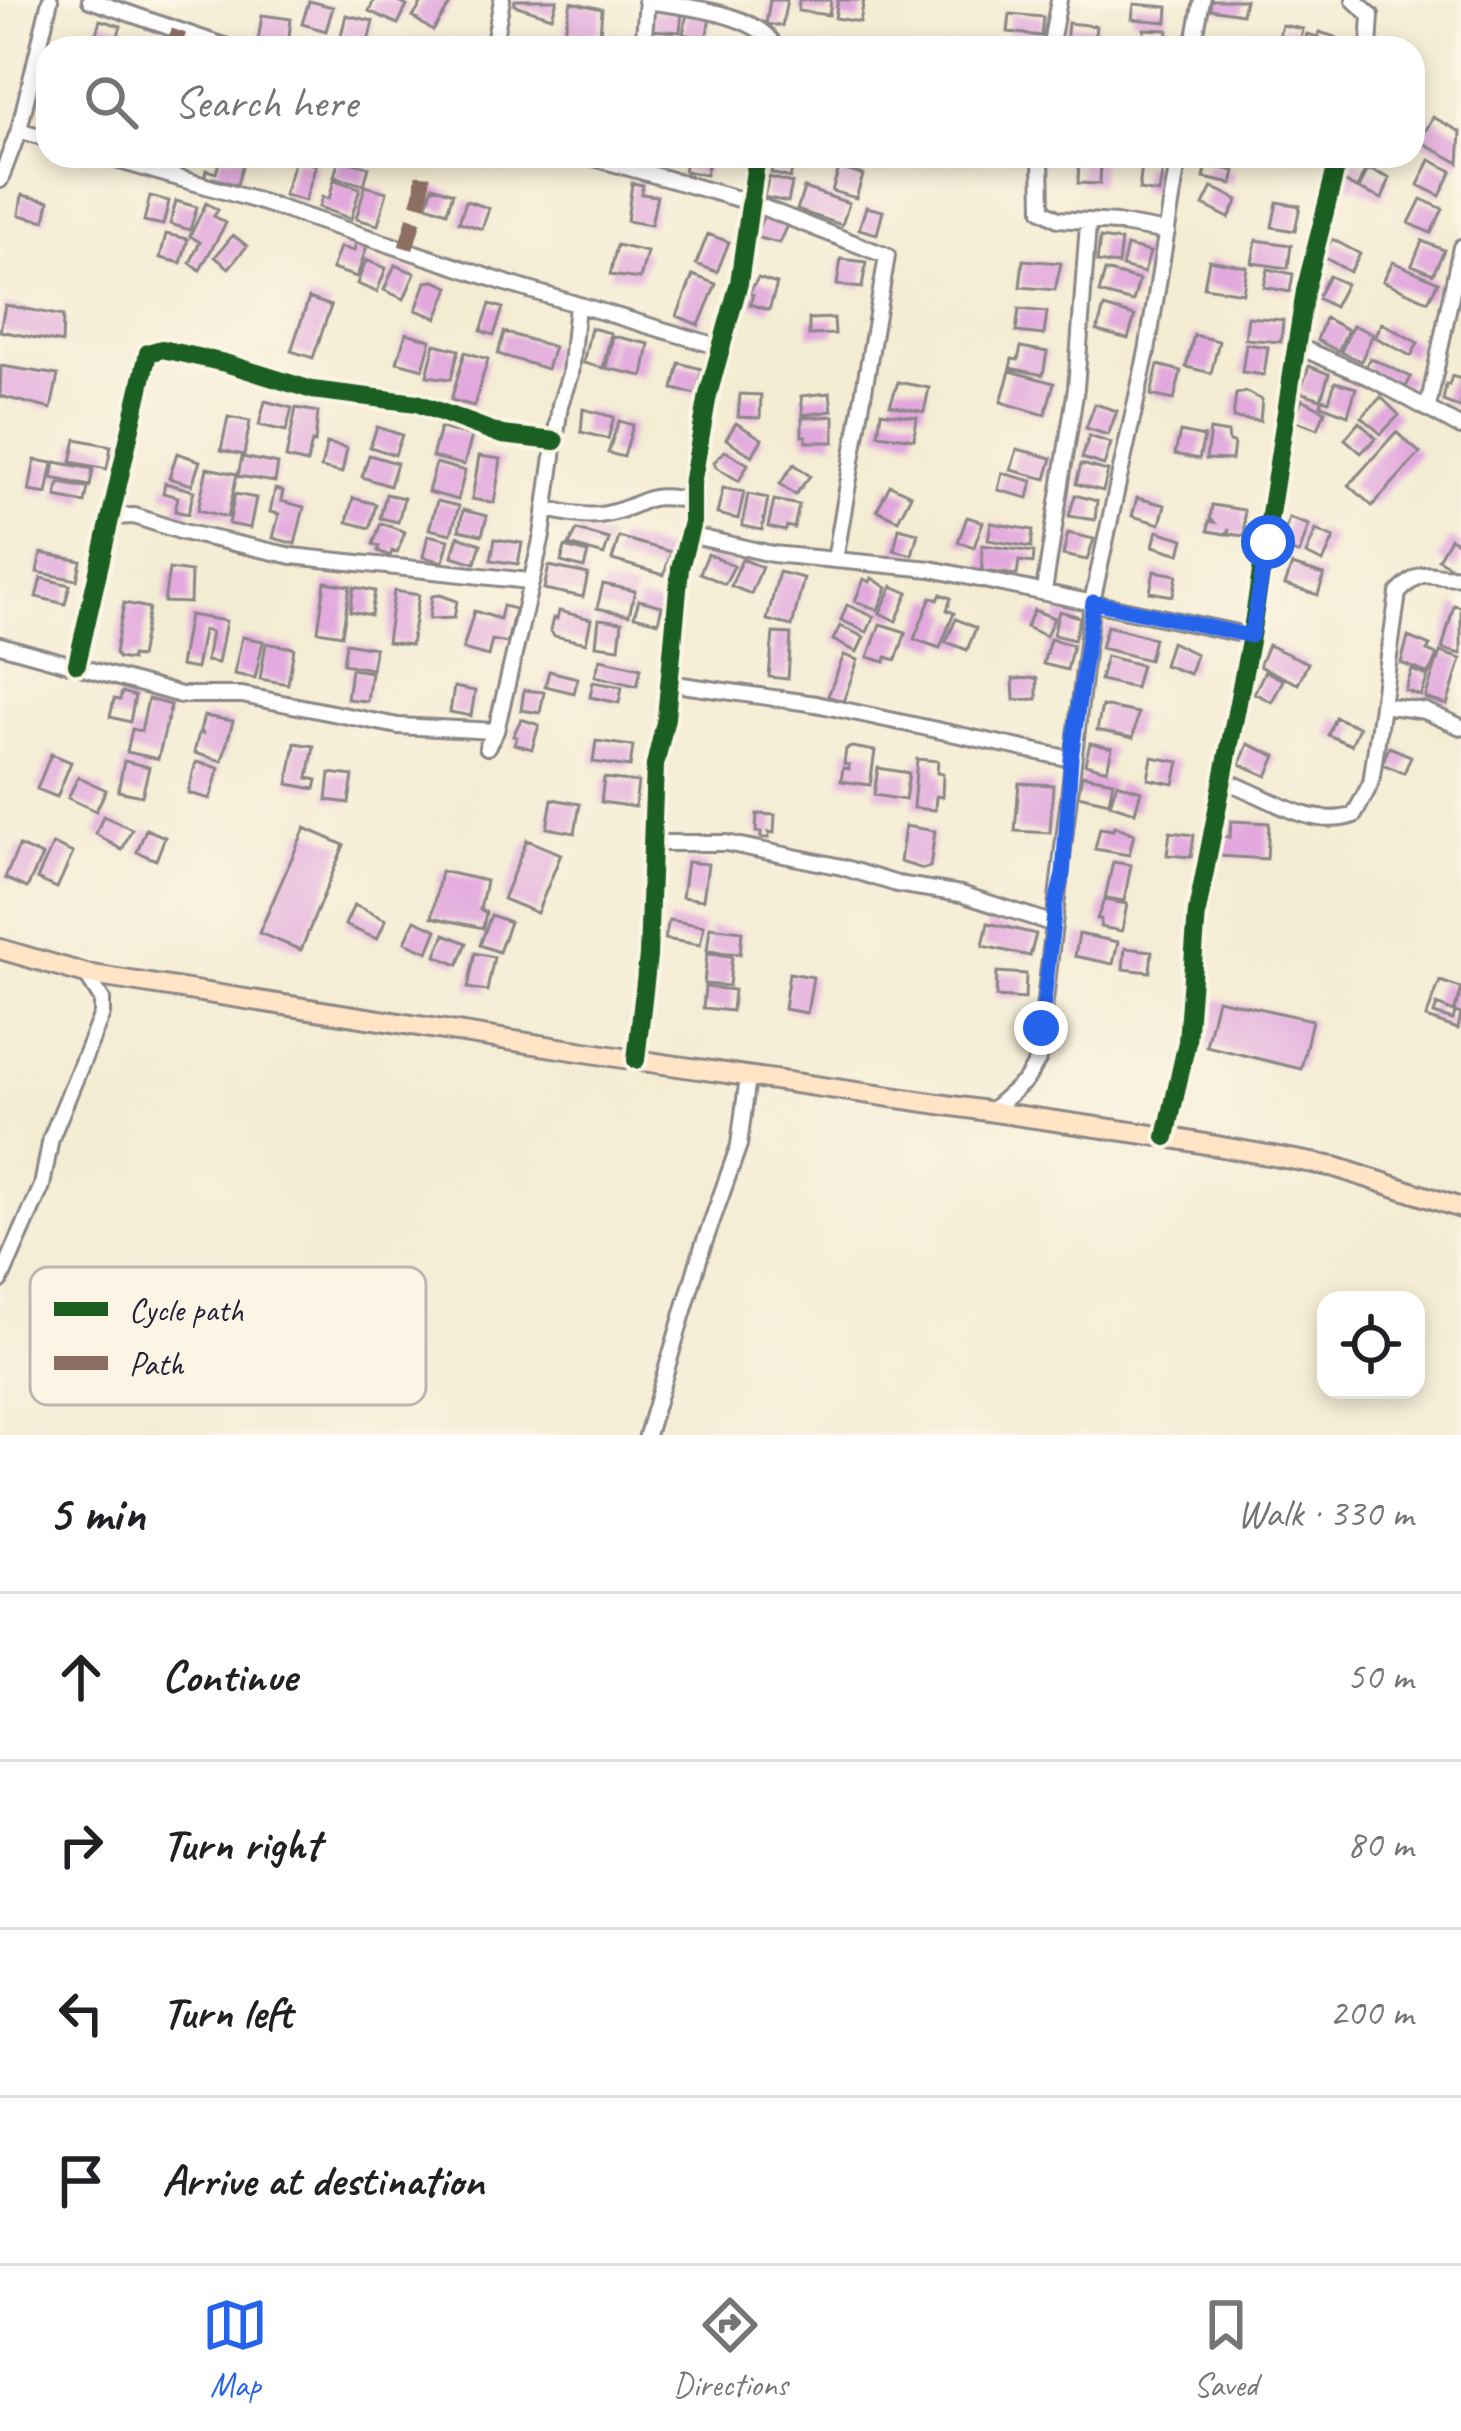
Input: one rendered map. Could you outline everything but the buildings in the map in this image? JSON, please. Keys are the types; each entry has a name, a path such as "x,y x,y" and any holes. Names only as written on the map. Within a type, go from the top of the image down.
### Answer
{"main road":[{"path":"0,950 86,974 1334,1166 1461,1208"}],"street":[{"path":"90,0 195,36"},
{"path":"495,36 502,0"},
{"path":"644,36 647,0 736,20 768,36"},
{"path":"1052,36 1059,0"},
{"path":"1195,36 1202,0"},
{"path":"1354,0 1370,15 1370,36"},
{"path":"44,36 53,2"},
{"path":"0,180 36,66"},
{"path":"19,130 36,135"},
{"path":"142,168 720,347"},
{"path":"642,168 749,202 887,256 835,560"},
{"path":"637,1060 648,956 655,765 680,568 689,536 707,395 739,283 756,168"},
{"path":"1041,168 1042,210 1058,219 1167,232"},
{"path":"992,1110 1027,1080 1038,1060 1093,602 1130,436 1177,168"},
{"path":"1166,1137 1187,1042 1196,912 1251,636 1318,231 1337,168"},
{"path":"1044,591 1076,388 1088,224"},
{"path":"1428,406 1461,248"},
{"path":"487,747 496,731 547,509 555,441 571,374 577,305"},
{"path":"1297,346 1428,406 1436,416 1461,427"},
{"path":"77,664 148,353 162,350 225,363 312,390 417,403 502,435 555,441"},
{"path":"547,509 572,515 607,514 656,494 692,500"},
{"path":"112,517 134,516 292,556 530,581"},
{"path":"689,536 772,554 931,569 1251,636"},
{"path":"1222,780 1296,812 1324,819 1354,815 1371,783 1398,592 1414,577 1430,572 1459,578"},
{"path":"0,645 182,695 242,695 398,726 496,731"},
{"path":"668,683 817,704 1071,759"},
{"path":"1382,705 1425,712 1461,727"},
{"path":"653,843 726,843 842,867 897,884 961,894 1054,924"},
{"path":"0,1282 42,1186 51,1138 102,1014 102,999 86,974"},
{"path":"647,1435 702,1249 739,1145 748,1077"}],"marked path":[{"path":"177,36 179,31"},
{"path":"406,248 422,192 423,168"}],"cycle path":[{"path":"636,1060 648,956 655,765 666,718 680,568 692,522 692,484 708,395 739,283 755,168"},
{"path":"1166,1137 1187,1042 1197,912 1251,636 1305,291 1336,168"},
{"path":"77,664 148,353 162,349 312,390 417,403 502,435 555,441"}],"route":[{"path":"1041,1028 1093,602 1251,636 1268,542"}]}
